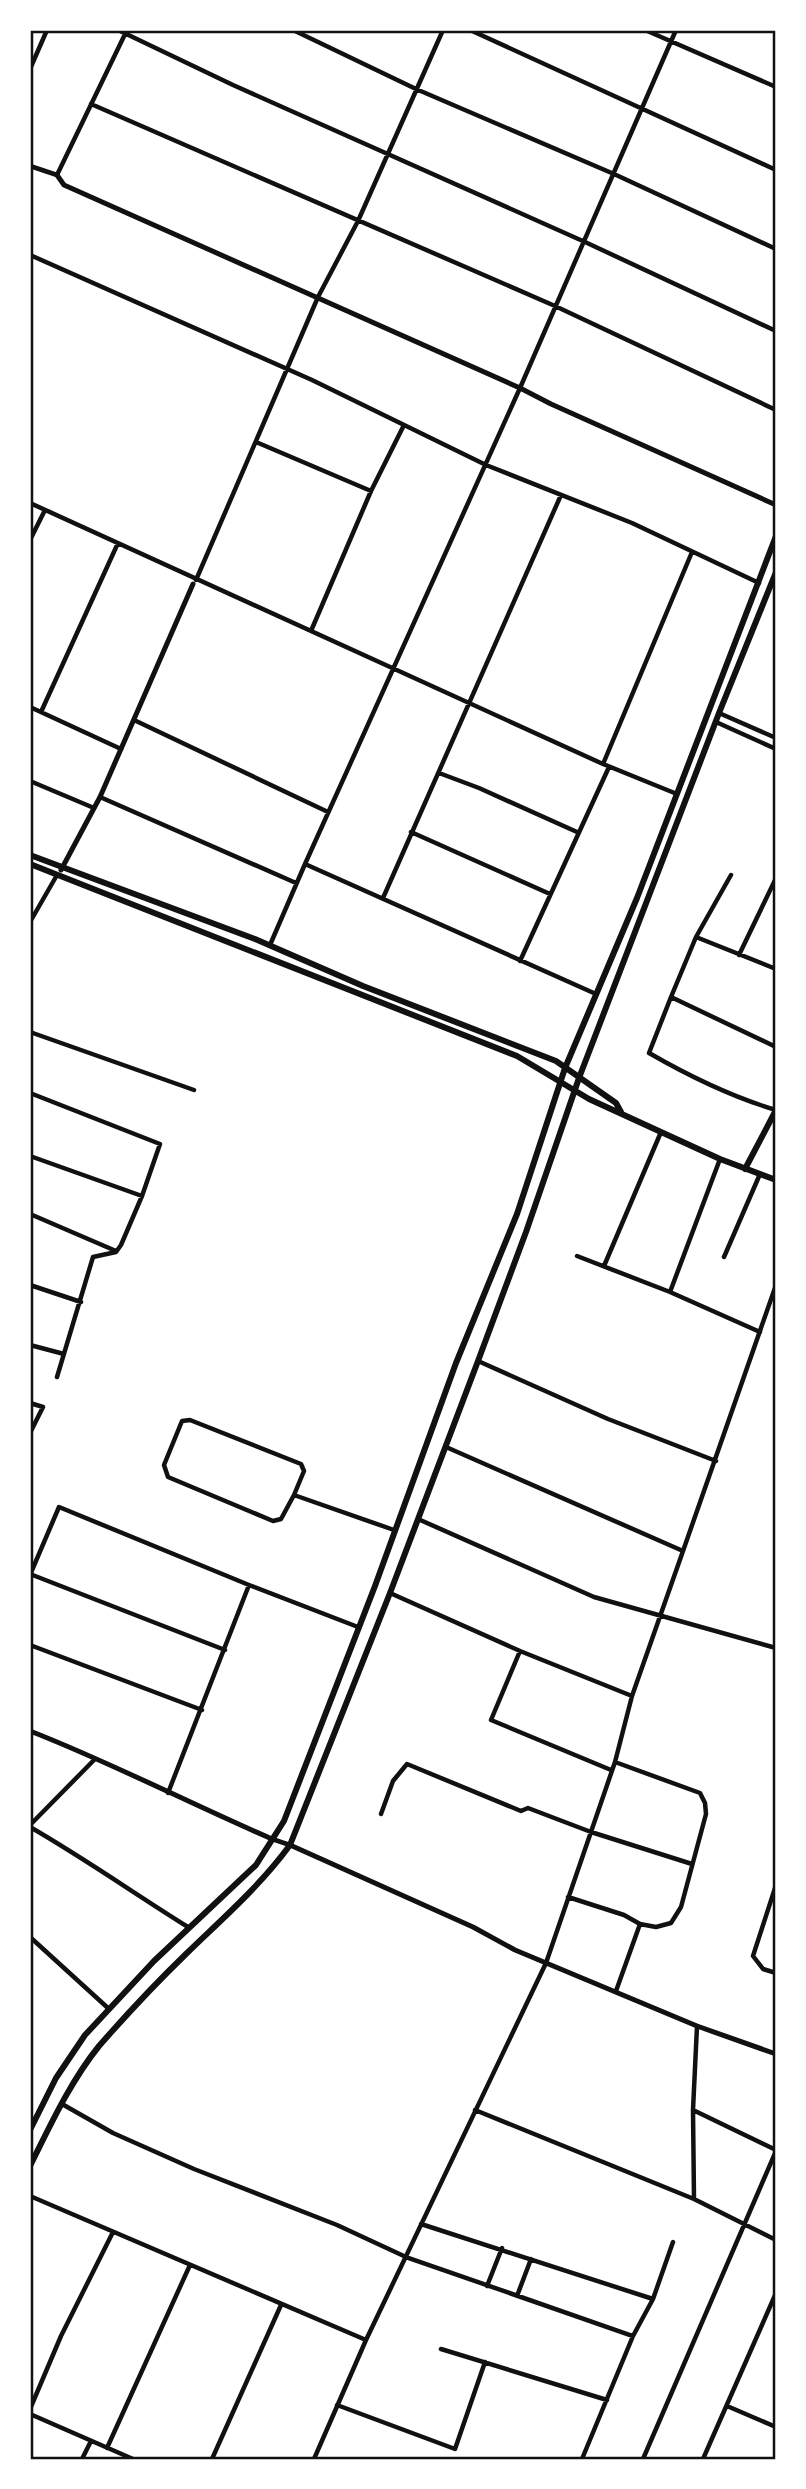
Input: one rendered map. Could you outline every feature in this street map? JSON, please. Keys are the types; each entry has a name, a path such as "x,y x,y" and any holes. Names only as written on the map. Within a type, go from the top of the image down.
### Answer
{"main road":[{"path":"30,2130 65,2064 85,2035 188,1927 256,1865 284,1821 375,1586 456,1363 517,1214 565,1068 637,898 776,536"},
{"path":"30,2166 62,2104 99,2047 166,1975 264,1878 290,1844 390,1594 526,1231 574,1090 776,572"},
{"path":"30,856 270,946 363,986 511,1042 556,1062 617,1102 621,1112"},
{"path":"30,864 517,1056 589,1099 776,1180"},
{"path":"746,1168 776,1110"}],"street":[{"path":"30,69 47,30"},
{"path":"118,30 126,31 233,85 776,331"},
{"path":"293,30 416,89 614,174 776,249"},
{"path":"30,922 100,797 289,369 318,297 358,221 443,30"},
{"path":"470,30 776,170"},
{"path":"645,30 776,87"},
{"path":"270,946 328,811 585,243 676,30"},
{"path":"57,175 126,31"},
{"path":"91,104 555,306 776,410"},
{"path":"30,166 57,175 64,185 776,505"},
{"path":"30,255 289,369 486,465 632,523 759,583"},
{"path":"311,631 404,425"},
{"path":"256,442 372,491"},
{"path":"383,898 561,495"},
{"path":"30,503 195,582 394,667 606,765 677,794"},
{"path":"30,540 45,510"},
{"path":"41,712 118,543"},
{"path":"520,961 606,765 692,552"},
{"path":"30,707 121,749"},
{"path":"719,713 776,738"},
{"path":"134,720 328,811"},
{"path":"716,722 776,749"},
{"path":"439,773 577,832"},
{"path":"30,780 94,808"},
{"path":"100,797 296,883"},
{"path":"411,832 550,894"},
{"path":"305,864 596,994"},
{"path":"730,874 696,937 649,1053 682,1072 776,1110"},
{"path":"739,955 776,878"},
{"path":"696,937 776,969"},
{"path":"671,997 776,1047"},
{"path":"30,1032 194,1090"},
{"path":"30,1093 159,1144 142,1196 116,1252"},
{"path":"604,1266 661,1132"},
{"path":"30,1156 142,1196"},
{"path":"670,1292 720,1158"},
{"path":"724,1257 760,1173"},
{"path":"30,1214 116,1252"},
{"path":"57,1377 93,1257 116,1252"},
{"path":"577,1256 670,1292 760,1332"},
{"path":"30,1285 81,1302"},
{"path":"314,2459 366,2340 546,1963 615,1762 632,1696 776,1285"},
{"path":"30,1345 64,1354"},
{"path":"478,1360 608,1419 716,1461"},
{"path":"30,1403 43,1408 30,1433"},
{"path":"190,1420 301,1464 304,1471 294,1494 281,1519 273,1521 168,1477 164,1465 182,1421 190,1420"},
{"path":"445,1447 683,1551"},
{"path":"294,1494 394,1530"},
{"path":"225,1650 30,1575 59,1507 249,1585 358,1626"},
{"path":"418,1519 594,1597 776,1648"},
{"path":"168,1794 249,1585"},
{"path":"390,1594 632,1696"},
{"path":"30,1645 202,1710"},
{"path":"520,1651 491,1720 611,1770"},
{"path":"30,1731 168,1794 272,1839 290,1844 473,1927 515,1950 697,2026 776,2054"},
{"path":"96,1759 30,1826 86,1859 110,1879 188,1927"},
{"path":"568,1897 624,1915 640,1924 656,1927 671,1923 681,1907 706,1814 705,1803 700,1793 615,1762"},
{"path":"381,1814 393,1781 407,1764 521,1811 528,1808 591,1832 692,1864"},
{"path":"776,1885 753,1956 763,1969 776,1973"},
{"path":"616,1991 640,1924"},
{"path":"30,1937 109,2009"},
{"path":"694,2199 693,2110 697,2026"},
{"path":"62,2104 113,2133 194,2169 337,2225 406,2257 633,2336"},
{"path":"475,2110 694,2199 776,2240"},
{"path":"643,2459 776,2151 693,2110"},
{"path":"30,2196 366,2340"},
{"path":"421,2224 653,2299"},
{"path":"113,2232 61,2336 30,2412 132,2459"},
{"path":"583,2459 633,2336 653,2299 673,2242"},
{"path":"487,2286 502,2248"},
{"path":"517,2296 531,2259"},
{"path":"107,2448 190,2265"},
{"path":"706,2458 776,2293"},
{"path":"212,2459 281,2305"},
{"path":"442,2349 607,2400"},
{"path":"337,2405 456,2449 485,2362"},
{"path":"727,2406 776,2427"},
{"path":"82,2459 91,2441"}]}
